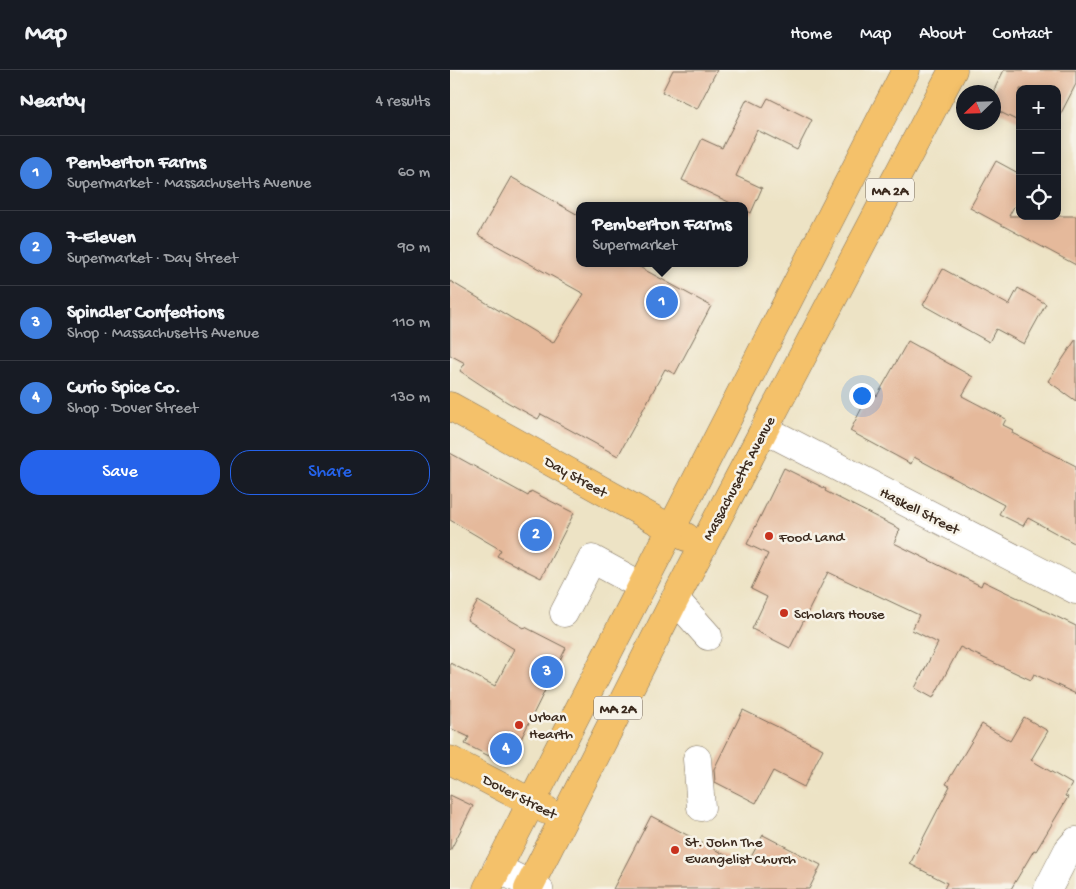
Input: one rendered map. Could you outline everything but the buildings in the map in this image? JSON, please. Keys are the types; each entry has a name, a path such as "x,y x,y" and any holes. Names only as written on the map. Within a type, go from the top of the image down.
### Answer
{"main road":[{"name":"MA 2A","path":"492,879 906,70"},
{"name":"Massachusetts Avenue","path":"532,887 563,818 675,599 953,70"},
{"path":"793,292 827,310"},
{"name":"Day Street","path":"450,406 703,546"},
{"name":"Dover Street","path":"450,760 563,818"}],"street":[{"name":"Haskell Street","path":"764,429 1076,590"},
{"path":"564,613 592,559 642,586"},
{"path":"675,599 708,636"},
{"path":"697,759 701,807"},
{"path":"1048,889 1068,850 1076,840"},
{"path":"492,879 532,887"}],"place":[{"name":"Pemberton Farms","path":"662,302"},
{"name":"7-Eleven","path":"536,535"},
{"name":"Food Land","path":"769,536"},
{"name":"Scholars House","path":"784,613"},
{"name":"Spindler Confections","path":"547,672"},
{"name":"Urban Hearth","path":"519,725"},
{"name":"Curio Spice Co.","path":"506,749"},
{"name":"St. John The Evangelist Church","path":"675,850"}]}
